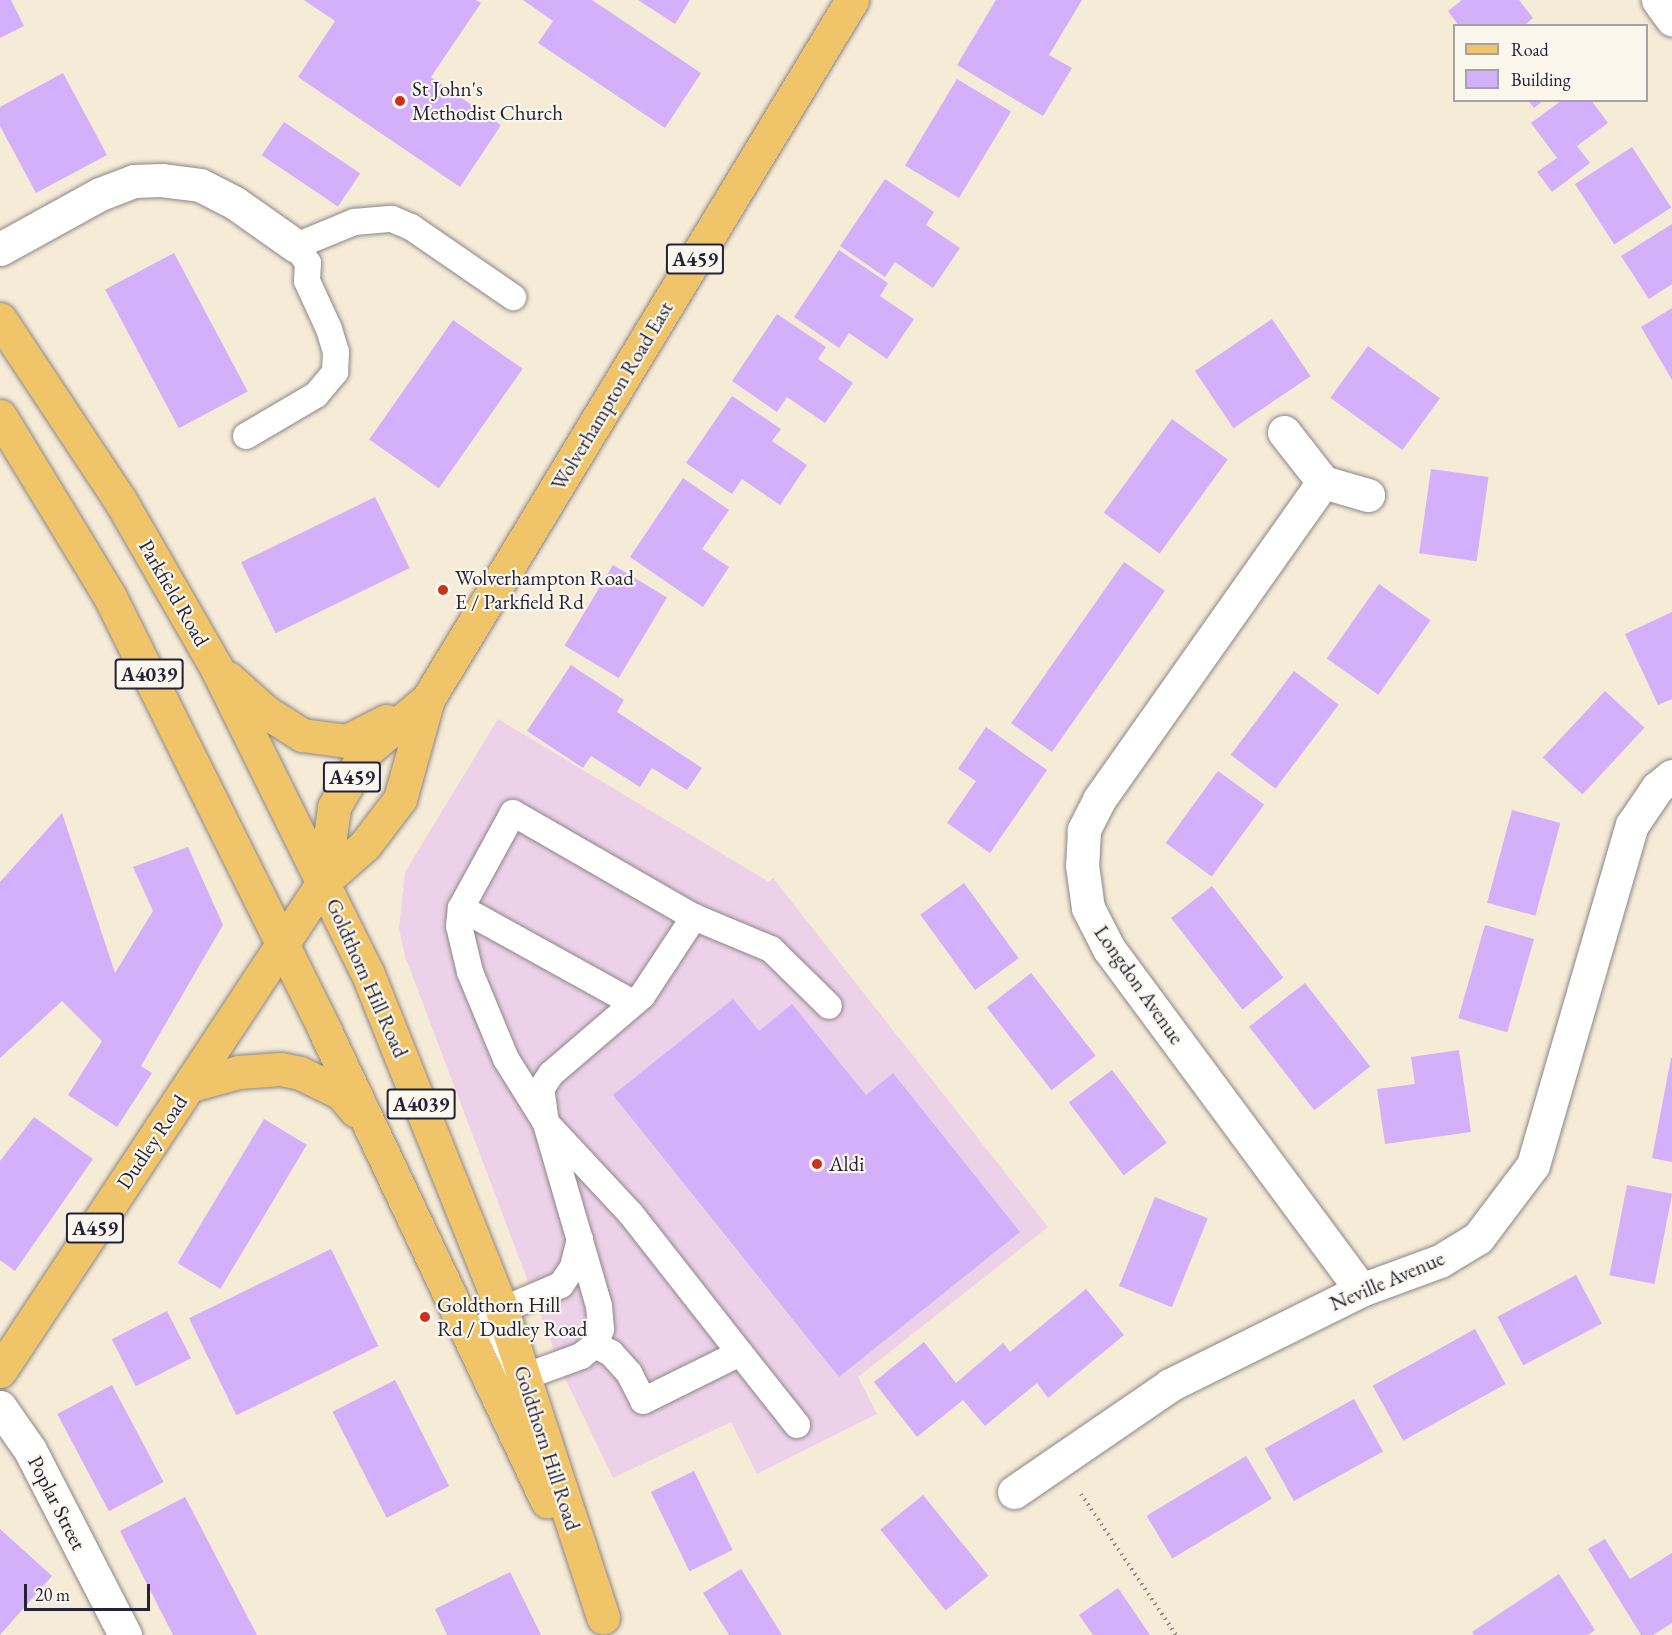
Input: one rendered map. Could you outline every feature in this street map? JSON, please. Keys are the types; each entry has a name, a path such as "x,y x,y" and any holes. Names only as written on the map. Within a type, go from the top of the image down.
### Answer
{"main road":[{"name":"Wolverhampton Road East","path":"282,942 324,881 365,845 400,799 428,699 852,0"},
{"name":"Parkfield Road","path":"0,319 108,482 216,667 324,881"},
{"name":"A4039","path":"0,416 110,595 282,942"},
{"path":"216,667 266,712 302,735 322,739 348,741 428,699"},
{"name":"Wolverhampton Road East","path":"324,881 334,807 366,751 428,699"},
{"name":"Goldthorn Hill Road","path":"324,881 367,972 502,1310 608,1626"},
{"name":"Dudley Road","path":"0,1371 282,942"},
{"name":"Goldthorn Hill Road","path":"282,942 608,1626"},
{"path":"190,1085 262,1068 300,1073 341,1093 368,1125"}],"street":[{"path":"1658,0 1672,19"},
{"path":"0,249 100,194 134,181 161,180 200,185 235,203 296,246"},
{"path":"1284,432 1323,482 1368,495"},
{"name":"Longdon Avenue","path":"1323,482 1099,800 1084,830 1082,865 1088,908 1109,949 1361,1290"},
{"name":"Neville Avenue","path":"1014,1492 1058,1459 1170,1385 1361,1290 1440,1262 1478,1238 1533,1165 1632,825 1657,788 1672,776"},
{"name":"Poplar Street","path":"0,1407 30,1450 125,1635"}],"lane":[{"path":"246,436 316,395 335,372 336,352 329,329 307,281 308,263 296,246 354,222 392,219 411,227 513,297"},
{"path":"797,1425 631,1214 546,1123 506,1059 470,972 459,926 461,908 513,813 694,917 771,949 829,1006"},
{"path":"461,908 633,1003"},
{"path":"524,1377 581,1356 595,1345 601,1329 599,1306 546,1123 541,1089 551,1074 642,996 694,917"},
{"path":"520,1445 524,1418 487,1336 487,1325 502,1310 561,1285 573,1267 580,1239"},
{"path":"595,1345 617,1360 643,1401 740,1353"}],"path":[{"path":"1058,1459 1176,1635"}],"shaded area":[{"path":"498,719 769,882 773,878 1048,1227 858,1377 877,1414 757,1474 731,1422 613,1478 563,1374 405,956 399,928 405,872"}],"building":[{"path":"0,0 11,0 24,26 0,38"},
{"name":"St John's Methodist Church","path":"304,0 476,0 481,3 431,77 501,125 460,187 298,77 335,21"},
{"path":"523,0 592,0 701,73 665,128 538,43 553,21"},
{"path":"638,0 690,0 675,24"},
{"path":"996,0 1082,0 1049,55 1072,68 1043,116 957,65"},
{"path":"1462,0 1519,0 1533,18 1526,24 1458,24 1448,11"},
{"path":"63,73 107,155 36,193 0,126 0,107"},
{"path":"957,79 1011,111 959,198 905,166"},
{"path":"1530,102 1542,102 1534,108"},
{"path":"1559,102 1592,102 1608,123 1577,146 1590,163 1552,192 1537,172 1557,158 1531,123"},
{"path":"284,122 360,173 338,207 262,155"},
{"path":"1632,147 1671,207 1614,244 1575,184"},
{"path":"885,179 934,212 926,225 960,248 933,288 895,262 885,277 840,246"},
{"path":"1672,224 1672,284 1649,299 1621,256"},
{"path":"839,250 888,283 880,296 914,319 887,359 849,333 839,348 794,317"},
{"path":"174,253 248,392 179,428 105,290"},
{"path":"1672,308 1672,380 1641,327"},
{"path":"777,314 826,347 818,359 853,383 825,423 787,397 777,412 732,381"},
{"path":"1272,319 1311,376 1233,428 1195,371"},
{"path":"453,320 523,369 439,488 369,440"},
{"path":"1368,346 1440,398 1402,450 1330,398"},
{"path":"732,396 781,429 772,441 807,465 780,505 742,479 732,494 686,463"},
{"path":"1172,419 1228,460 1160,553 1104,513"},
{"path":"1431,469 1488,477 1477,561 1419,553"},
{"path":"683,478 729,510 702,549 729,567 703,607 630,557"},
{"path":"375,497 410,568 276,633 241,562"},
{"path":"1124,562 1165,591 1052,752 1011,723"},
{"path":"613,565 667,597 619,678 565,646"},
{"path":"1379,584 1431,620 1378,695 1327,659"},
{"path":"1672,612 1672,699 1658,705 1625,634"},
{"path":"571,665 624,700 617,712 702,768 687,790 652,768 640,787 591,756 583,768 527,731"},
{"path":"1294,671 1339,705 1276,789 1231,755"},
{"path":"1605,691 1644,728 1582,794 1543,758"},
{"path":"986,727 1047,770 990,853 947,823 976,781 958,769"},
{"path":"1218,771 1264,805 1212,877 1166,843"},
{"path":"1512,810 1560,823 1535,916 1487,903"},
{"path":"62,813 115,973 153,911 133,867 188,847 223,925 141,1066 152,1073 117,1127 68,1095 102,1041 62,1001 0,1058 0,882"},
{"path":"964,883 1019,958 975,990 920,915"},
{"path":"1212,886 1283,977 1242,1009 1171,918"},
{"path":"1485,925 1534,939 1507,1032 1458,1018"},
{"path":"1031,973 1096,1056 1052,1090 987,1007"},
{"path":"1305,983 1370,1067 1314,1110 1249,1027"},
{"name":"Aldi","path":"733,999 759,1031 792,1004 866,1095 893,1073 1020,1232 839,1377 613,1095"},
{"path":"1459,1050 1471,1132 1385,1144 1377,1089 1415,1084 1411,1057"},
{"path":"1672,1058 1672,1162 1652,1158"},
{"path":"1112,1070 1167,1143 1124,1175 1069,1102"},
{"path":"34,1117 93,1159 15,1271 0,1260 0,1161"},
{"path":"264,1119 307,1145 220,1289 177,1263"},
{"path":"1627,1185 1672,1194 1655,1284 1609,1275"},
{"path":"1155,1197 1208,1218 1172,1307 1119,1286"},
{"path":"331,1249 378,1346 236,1415 189,1318"},
{"path":"1576,1275 1602,1324 1523,1365 1497,1317"},
{"path":"1086,1289 1124,1335 1048,1398 1037,1383 985,1426 963,1400 917,1437 874,1382 924,1342 956,1383 1003,1343 1010,1352"},
{"path":"167,1311 191,1358 136,1386 112,1339"},
{"path":"1475,1329 1506,1384 1403,1441 1373,1386"},
{"path":"395,1380 449,1486 387,1518 333,1412"},
{"path":"112,1385 164,1482 109,1511 57,1414"},
{"path":"1354,1399 1383,1451 1294,1501 1265,1448"},
{"path":"1246,1456 1272,1499 1172,1559 1147,1516"},
{"path":"694,1471 733,1550 689,1571 651,1492"},
{"path":"923,1495 988,1576 946,1610 880,1530"},
{"path":"185,1497 257,1635 173,1635 120,1531"},
{"path":"0,1529 52,1576 0,1635"},
{"path":"1605,1539 1630,1579 1672,1553 1672,1623 1653,1635 1641,1635 1588,1549"},
{"path":"741,1569 782,1635 729,1635 703,1593"},
{"path":"510,1572 541,1635 447,1635 435,1609"},
{"path":"1559,1574 1595,1630 1588,1635 1474,1635 1472,1632"},
{"path":"1118,1588 1150,1635 1093,1635 1079,1615"}],"place":[{"name":"St John's Methodist Church","path":"400,101"},
{"name":"Wolverhampton Road E / Parkfield Rd","path":"443,590"},
{"name":"Aldi","path":"817,1164"},
{"name":"Goldthorn Hill Rd / Dudley Road","path":"425,1317"}]}
